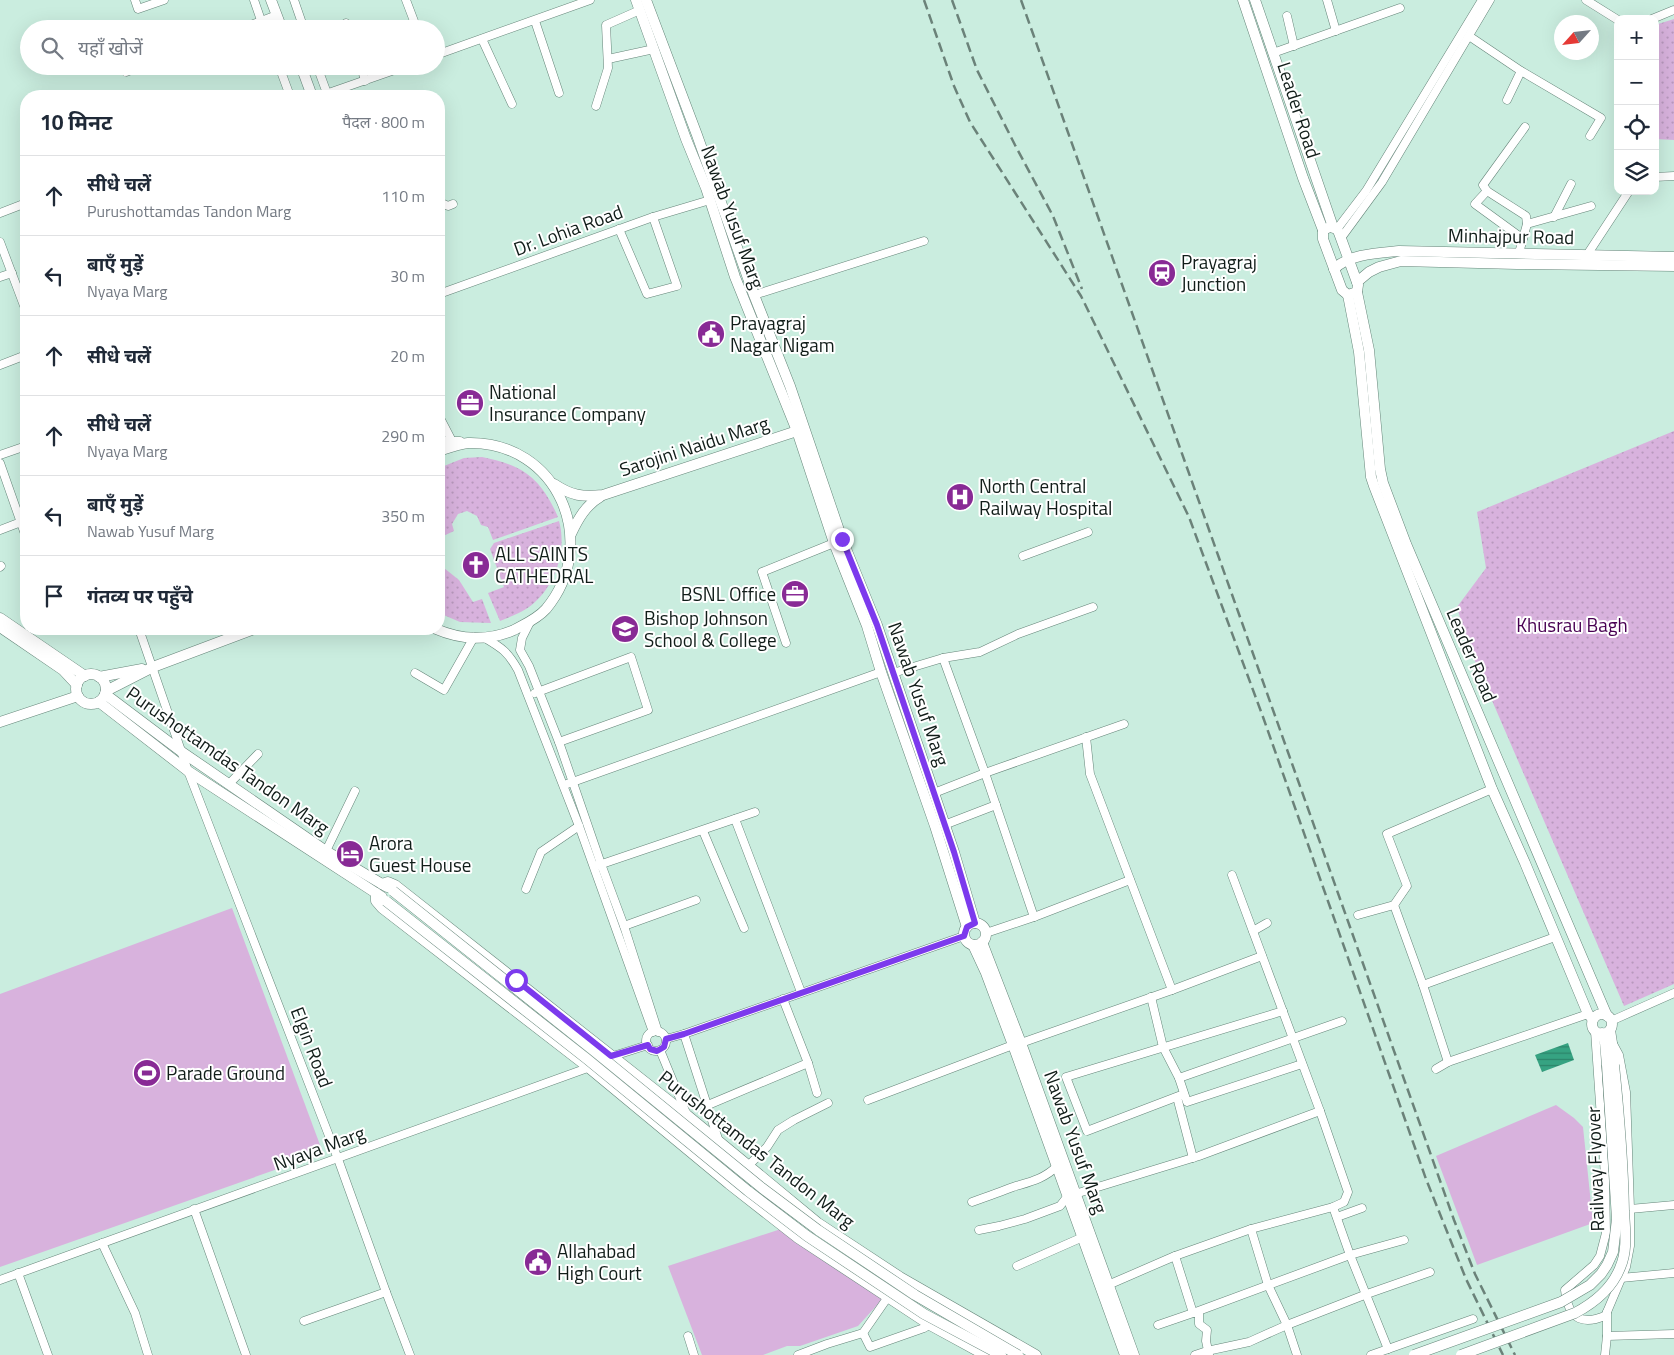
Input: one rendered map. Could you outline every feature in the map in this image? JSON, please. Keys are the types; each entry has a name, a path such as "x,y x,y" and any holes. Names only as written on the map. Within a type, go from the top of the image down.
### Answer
{"main road":[{"path":"271,0 279,20"},
{"path":"278,0 285,20"},
{"name":"Nawab Yusuf Marg","path":"646,0 700,144 801,430 877,625 944,825 969,929"},
{"name":"Leader Road","path":"1243,0 1303,178 1333,231"},
{"name":"Leader Road","path":"1255,0 1333,231"},
{"name":"Nawab Yusuf Marg","path":"638,5 710,200 741,291 801,430 834,543 867,626 969,929"},
{"path":"297,75 303,90"},
{"path":"304,75 310,90"},
{"path":"1326,247 1333,246 1333,231"},
{"path":"1333,231 1349,260 1354,290 1342,290 1326,247 1323,237 1333,231"},
{"name":"Minhajpur Road","path":"1334,268 1338,264 1349,260 1399,251 1674,257"},
{"name":"Minhajpur Road","path":"1354,290 1369,272 1401,261 1674,266"},
{"name":"Leader Road","path":"1354,290 1372,477 1384,497 1406,544 1605,1026 1592,1025 1591,1016 1555,937 1492,788 1384,497"},
{"name":"Sarojini Naidu Marg","path":"603,495 801,430"},
{"path":"445,442 494,446 510,451 524,458 551,482 572,494 586,496 603,495"},
{"path":"445,450 467,443"},
{"path":"445,632 474,638 500,636 530,622 545,610 562,584 571,552 571,535 566,509 551,482"},
{"path":"571,535 591,502 603,495"},
{"path":"0,618 20,632"},
{"path":"0,627 63,670 86,703 103,696 153,667 238,635"},
{"path":"25,635 85,676"},
{"path":"77,691 80,679 90,674 99,677 153,667"},
{"path":"99,677 105,684 103,696"},
{"path":"0,722 77,691"},
{"name":"Purushottamdas Tandon Marg","path":"103,696 326,851 382,884 388,882 395,885 687,1116 818,1224 900,1277 1036,1355"},
{"name":"Purushottamdas Tandon Marg","path":"103,696 188,771 376,893 376,901 382,908 589,1068 729,1184 798,1238 930,1325 985,1355"},
{"path":"382,884 393,890 762,1188 818,1230 915,1295 1018,1355"},
{"path":"376,893 587,1059 748,1191 807,1236 924,1314 1001,1355"},
{"path":"980,924 984,928 980,940 967,942 969,929 980,924"},
{"name":"Nawab Yusuf Marg","path":"980,940 1071,1196 1108,1285 1134,1355"},
{"name":"Railway Flyover","path":"1414,1355 1561,1302 1590,1285 1608,1265 1613,1252 1617,1219 1610,1065 1612,1043 1605,1026"},
{"name":"Railway Flyover","path":"1461,1355 1575,1313 1586,1307 1599,1297 1616,1277 1621,1266 1625,1251 1623,1164 1610,1065 1605,1043 1605,1026"},
{"name":"Nawab Yusuf Marg","path":"1017,1044 1056,1167 1071,1196 1083,1237 1125,1355"}],"street":[{"path":"135,0 138,9 164,0"},
{"path":"254,0 261,20"},
{"path":"294,0 301,20"},
{"path":"406,0 414,20"},
{"path":"445,53 590,0"},
{"path":"1327,0 1336,31"},
{"path":"1333,231 1366,191 1482,0"},
{"path":"1333,231 1382,182 1490,0"},
{"path":"1586,0 1614,18"},
{"path":"596,106 608,68 606,25 638,5"},
{"path":"1273,53 1400,8"},
{"path":"1659,16 1674,10"},
{"path":"270,20 277,15"},
{"path":"1287,16 1294,46"},
{"path":"534,21 559,93"},
{"path":"1469,36 1521,71 1601,118 1590,136"},
{"path":"482,39 512,104"},
{"path":"608,59 654,50"},
{"path":"1507,100 1521,71"},
{"path":"282,75 288,90"},
{"path":"319,75 324,90"},
{"path":"363,75 365,81"},
{"path":"339,90 381,75"},
{"path":"1519,253 1527,224 1526,216 1487,191 1483,185 1525,127"},
{"path":"1659,177 1674,176"},
{"path":"1554,217 1572,184"},
{"path":"1487,191 1475,204 1523,239"},
{"path":"1587,255 1626,195"},
{"name":"Dr. Lohia Road","path":"445,292 652,217 710,200"},
{"path":"445,204 448,206 452,204"},
{"path":"0,213 20,205"},
{"path":"1527,224 1591,206"},
{"path":"619,229 647,294 677,286 652,217"},
{"path":"754,295 924,241"},
{"path":"0,242 20,295"},
{"path":"0,277 12,273"},
{"path":"0,365 20,357"},
{"path":"445,428 452,441"},
{"path":"0,455 20,448"},
{"path":"0,463 20,519"},
{"path":"0,530 20,522"},
{"path":"1023,556 1088,532"},
{"path":"786,643 762,572 834,543"},
{"path":"893,673 943,658 980,652 1018,634 1093,607"},
{"path":"530,622 522,638 520,650 539,691 558,742 655,1032"},
{"name":"Elgin Road","path":"141,635 188,771 338,1159 410,1355"},
{"path":"415,673 444,690 474,638"},
{"path":"485,638 510,655 529,695 563,786 624,926 655,1032"},
{"path":"529,695 631,657 648,710 558,742"},
{"path":"943,658 985,773 1034,917"},
{"path":"563,786 881,672"},
{"path":"934,793 1124,724"},
{"path":"1086,737 1090,774 1172,990"},
{"path":"229,784 258,754"},
{"path":"1358,915 1394,905 1407,886 1387,834 1492,788"},
{"path":"326,851 355,791"},
{"path":"944,825 996,805"},
{"path":"598,866 756,812"},
{"path":"735,820 801,992"},
{"path":"526,889 541,852 580,826"},
{"path":"703,831 744,928"},
{"path":"1108,1285 1175,1256 1251,1229 1334,1207 1344,1202 1348,1192 1320,1111 1232,875"},
{"path":"980,940 1130,880"},
{"path":"624,926 696,900"},
{"path":"1394,905 1448,1062"},
{"path":"1253,930 1267,923"},
{"path":"666,1039 801,992 969,929"},
{"path":"1423,985 1555,937"},
{"path":"868,1100 1262,956"},
{"path":"1612,1043 1619,1055 1626,1092 1630,1246 1626,1268 1606,1312 1606,1316 1598,1319 1584,1320 1576,1318 1569,1310 1566,1290 1594,1265 1600,1256 1606,1233 1605,1026 1674,993"},
{"path":"1151,997 1164,1047 1178,1078 1192,1158"},
{"path":"783,998 808,1063 817,1093"},
{"path":"1180,1096 1087,1131 1066,1077 1283,1012"},
{"path":"1436,1069 1448,1062 1591,1016"},
{"path":"1178,1078 1342,1021"},
{"path":"655,1032 663,1034 666,1039 664,1047 660,1050 653,1050 648,1045 647,1039 655,1032"},
{"path":"684,1034 719,1143"},
{"name":"Nyaya Marg","path":"0,1280 589,1068 611,1056 648,1045"},
{"path":"660,1050 687,1116"},
{"path":"708,1105 808,1063"},
{"path":"1180,1096 1187,1102 1302,1064"},
{"path":"748,1166 767,1147 778,1130 828,1103"},
{"path":"979,1230 1025,1219 1060,1206 1071,1196 1192,1158 1320,1111"},
{"path":"972,1202 1034,1181 1048,1174 1056,1167"},
{"path":"1630,1209 1674,1205"},
{"path":"1334,1207 1350,1255 1388,1349"},
{"path":"1337,1216 1362,1208"},
{"path":"194,1209 246,1355"},
{"path":"1251,1229 1268,1284 1287,1325 1297,1355"},
{"path":"1017,1266 1083,1237"},
{"path":"1158,1325 1350,1255 1404,1240"},
{"path":"102,1243 134,1313 148,1355"},
{"path":"1175,1256 1193,1313"},
{"path":"1195,1355 1249,1342 1366,1294 1430,1272"},
{"path":"18,1273 48,1355"},
{"path":"1621,1278 1674,1273"},
{"path":"798,1355 863,1333 889,1297 900,1277"},
{"path":"304,1322 386,1292"},
{"path":"863,1333 870,1347 930,1325 952,1307"},
{"path":"1606,1312 1608,1336 1606,1355"},
{"path":"1193,1313 1199,1313 1199,1324 1207,1330 1208,1353"},
{"path":"1371,1355 1473,1319"},
{"path":"1608,1336 1674,1334"},
{"path":"688,1336 694,1355"}],"green space":[{"path":"1674,19 1674,140 1659,139 1659,24"},
{"name":"Khusrau Bagh","path":"1674,431 1674,984 1624,1006 1468,645 1457,607 1486,568 1477,512"},
{"path":"482,457 520,469 529,475 545,492 558,517 493,540 488,527 481,525 477,516 467,511 458,514 452,524 454,531 445,535 445,466 464,458"},
{"path":"559,521 562,543 554,576 542,595 530,606 518,614 500,621 488,593 504,587 490,549 494,543"},
{"path":"445,569 459,580 473,602 482,599 491,623 460,622 445,616"},
{"name":"Parade Ground","path":"232,908 323,1153 0,1267 0,994"},
{"path":"1556,1105 1583,1127 1593,1223 1477,1265 1436,1156"},
{"path":"787,1227 888,1293 858,1326 800,1346 787,1346 763,1355 702,1355 668,1266"}],"shaded area":[{"path":"1568,1043 1574,1060 1542,1072 1535,1055"}],"railway":[{"path":"924,0 954,86 970,122 1081,296 1189,517 1263,717 1426,1179 1466,1279 1503,1355"},
{"path":"952,0 977,70 1053,216 1082,289"},
{"path":"1021,0 1454,1220 1475,1274 1515,1355"}],"place":[{"name":"Prayagraj Junction","path":"1162,273"},
{"name":"Prayagraj Nagar Nigam","path":"711,334"},
{"name":"National Insurance Company","path":"470,403"},
{"name":"North Central Railway Hospital","path":"960,497"},
{"name":"ALL SAINTS CATHEDRAL","path":"476,565"},
{"name":"BSNL Office","path":"795,594"},
{"name":"Bishop Johnson School & College","path":"625,629"},
{"name":"Arora Guest House","path":"350,854"},
{"name":"Parade Ground","path":"147,1073"},
{"name":"Allahabad High Court","path":"538,1262"}],"route":[{"path":"516,980 611,1056 648,1045 650,1049 657,1051 664,1047 666,1039 964,936 964,931 967,927 975,923 954,852 877,625 842,539"}]}
